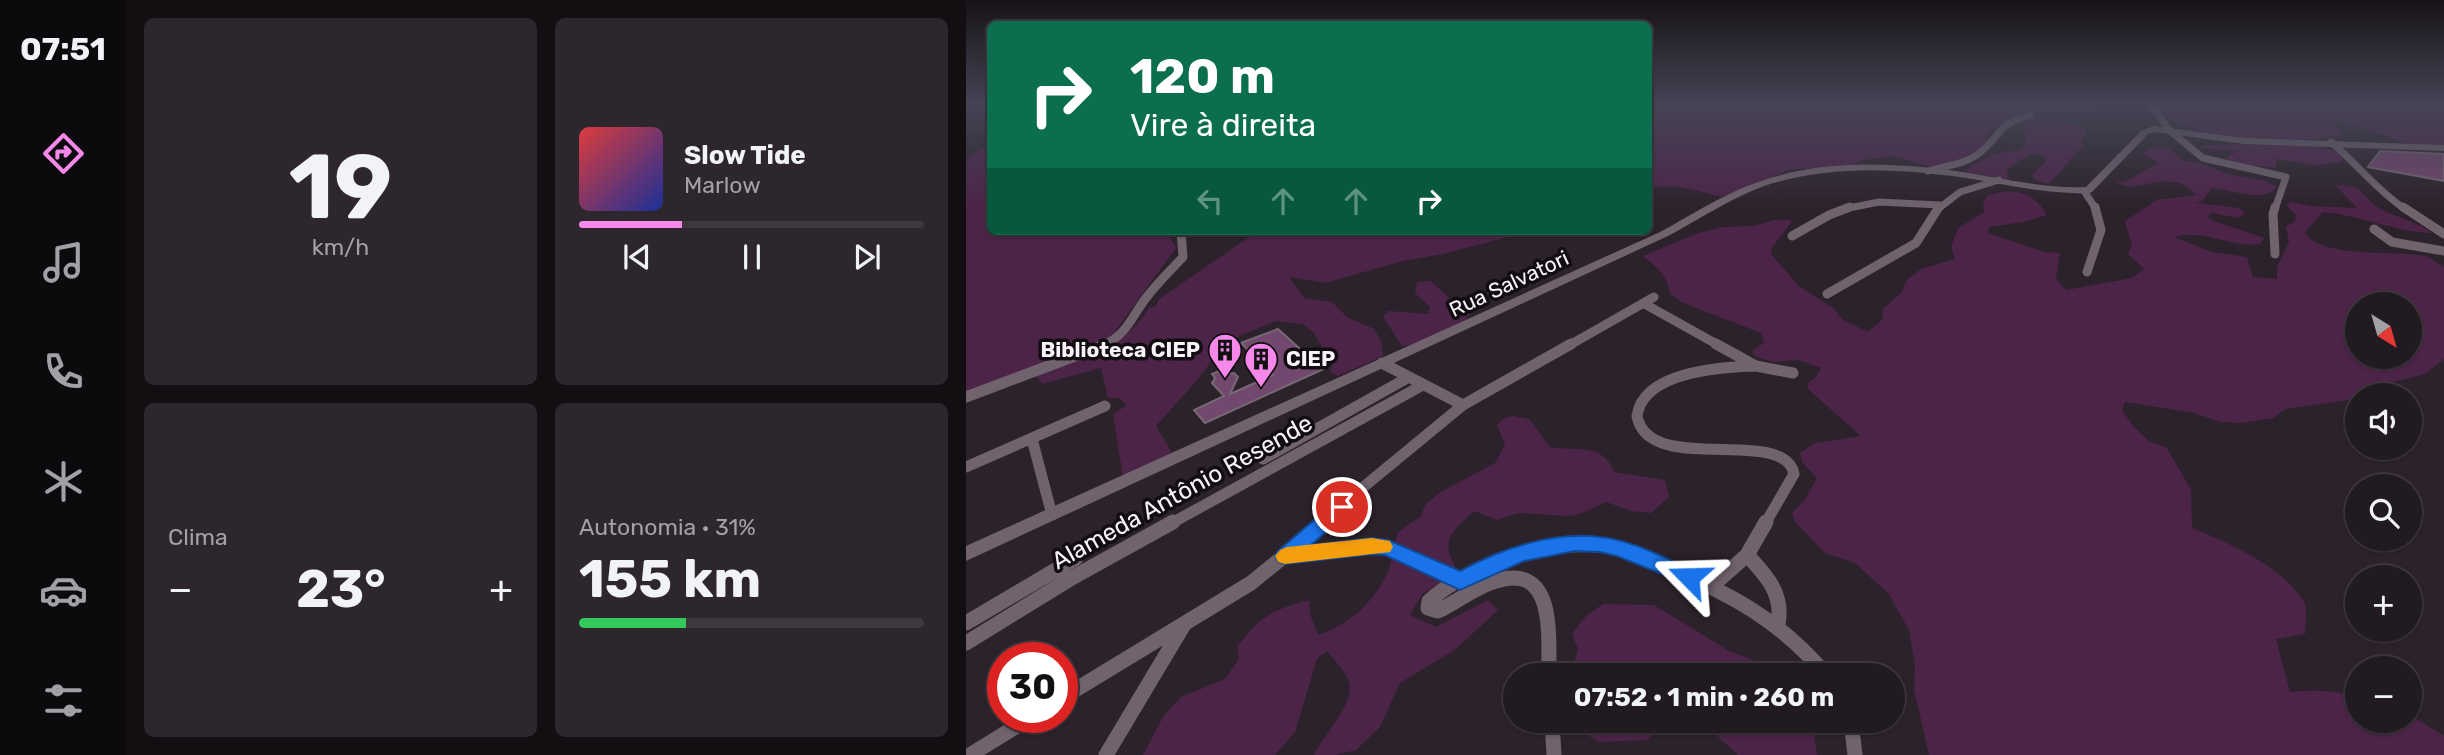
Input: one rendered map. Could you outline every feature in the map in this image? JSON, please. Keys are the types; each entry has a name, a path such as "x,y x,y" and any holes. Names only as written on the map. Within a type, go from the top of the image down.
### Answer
{"street":[{"path":"1928,172 1964,162 1978,154 1992,138"},
{"path":"2087,272 2100,241 2103,223 2098,207 2084,191 2093,187 2104,171 2138,138"},
{"path":"2178,138 2203,158 2286,177 2273,214 2275,254"},
{"path":"2223,138 2331,142 2392,148 2444,148"},
{"path":"2331,142 2360,166 2386,196 2444,234"},
{"name":"Rua Salvatori","path":"966,554 1664,234 1762,184 1816,172 1877,168 1999,180 2060,191 2084,191"},
{"path":"1828,294 1916,243 1923,236 1940,205 1960,193 1999,180"},
{"path":"1793,236 1828,213 1846,206 1898,201 1940,205"},
{"path":"2374,229 2392,242 2444,251"},
{"path":"966,397 1091,352 1118,338 1128,329 1146,298 1182,257 1181,235"},
{"path":"1078,688 1251,583 1463,405 1649,300 1756,366"},
{"path":"1382,363 1463,405"},
{"path":"1712,586 1747,555 1794,474 1794,466 1787,458 1774,453 1689,447 1657,439 1642,429 1636,417 1639,404 1659,385 1683,373 1709,368 1756,366 1793,373"},
{"name":"Alameda Antônio Resende","path":"1263,459 1409,377"},
{"name":"Alameda Antônio Resende","path":"966,643 1070,579 1423,385"},
{"path":"966,467 1105,406"},
{"path":"1032,439 1052,515"},
{"path":"1549,663 1548,608 1536,586 1525,579 1514,576 1496,581 1438,611 1428,608 1427,605 1434,596 1486,566 1522,554 1588,544 1622,549 1745,601 1778,624 1815,663"},
{"path":"1285,556 1372,546 1388,548 1460,581"},
{"path":"1747,555 1773,586 1780,602 1778,624"},
{"name":"Alameda Antônio Resende","path":"966,623 1076,558"},
{"path":"1106,755 1186,621"},
{"path":"970,755 1006,733"},
{"path":"1553,733 1554,755"},
{"path":"1852,733 1855,755"}],"shaded area":[{"path":"1652,138 1988,138 1984,146 1970,156 1935,168 1892,156 1833,168 1791,169 1721,197 1682,187 1652,186"},
{"path":"2026,138 2083,138 2081,140 2084,146 2048,184 2034,179 2032,175 2047,160 2042,155 2032,153 2006,170 2010,180 1965,172 1991,156 2022,149"},
{"path":"2235,138 2317,138 2275,141"},
{"path":"2392,138 2444,138 2444,146 2409,144"},
{"path":"2227,144 2320,147 2343,156 2341,162 2317,165 2277,159 2275,168 2244,165 2225,158 2238,151 2199,148 2204,145 2231,146"},
{"path":"987,147 987,235 1169,235 1176,248 1108,341 966,394 966,158"},
{"path":"2153,147 2169,149 2183,160 2228,174 2266,181 2277,187 2271,192 2255,195 2211,188 2203,200 2197,203 2240,208 2245,213 2239,218 2212,213 2207,216 2214,221 2264,238 2260,244 2196,235 2174,237 2212,252 2247,257 2253,277 2277,279 2277,267 2289,242 2286,227 2295,221 2296,215 2286,205 2291,202 2310,206 2357,208 2335,185 2359,189 2374,205 2431,233 2404,230 2323,212 2305,232 2313,241 2326,246 2360,252 2425,256 2444,267 2444,359 2425,374 2391,383 2345,383 2345,401 2285,409 2273,418 2241,423 2221,422 2194,413 2125,402 2122,410 2133,426 2149,441 2167,448 2191,490 2192,528 2254,557 2283,578 2304,602 2305,634 2276,639 2290,692 2324,691 2345,694 2345,733 2422,733 2422,722 2444,736 2444,755 1929,755 1914,689 1915,665 1909,630 1888,593 1855,563 1825,553 1796,523 1792,513 1805,500 1817,478 1802,462 1800,453 1815,443 1861,436 1808,389 1808,383 1816,377 1821,368 1799,360 1773,362 1754,356 1752,351 1764,343 1761,333 1681,302 1670,293 1661,272 1643,256 1698,233 1724,227 1754,226 1774,220 1793,220 1773,246 1771,254 1799,286 1833,308 1843,320 1868,332 1882,320 1884,308 1901,293 1907,280 1921,269 1955,259 1951,247 1958,228 1984,212 1983,205 1987,196 1996,193 2014,192 2029,196 2047,215 1989,227 1988,233 2044,252 2060,253 2056,279 2066,290 2132,278 2144,269 2128,254 2132,246 2125,221 2157,200 2196,195 2176,182 2134,186 2115,183 2128,180 2158,163 2142,153"},
{"path":"1252,235 1516,235 1443,254 1403,261 1325,283 1289,277 1304,298 1332,302 1347,317 1374,329 1381,341 1383,356 1338,376 1330,371 1335,360 1326,354 1314,333 1303,324 1276,321 1225,342 1199,378 1156,426 1173,455 1123,477 1113,414 1127,405 1119,398 1108,398 1101,368 1042,384 1035,375 1084,358 1113,344 1138,323 1149,308 1156,306 1159,299"},
{"path":"1431,281 1450,299 1471,313 1458,325 1440,335 1402,346 1383,317 1388,311 1428,314 1430,307 1415,293 1417,282"},
{"path":"1513,416 1529,419 1550,447 1596,452 1603,456 1614,472 1665,480 1669,497 1651,513 1631,511 1606,502 1580,514 1568,516 1519,513 1497,520 1474,511 1452,534 1448,546 1457,573 1423,593 1410,615 1436,627 1488,600 1498,610 1456,649 1400,683 1380,727 1356,750 1335,755 1314,755 1343,709 1350,690 1345,674 1327,651 1317,659 1295,732 1275,755 1143,755 1164,715 1181,697 1225,679 1239,659 1237,647 1260,621 1285,607 1309,600 1310,614 1318,635 1341,625 1361,610 1384,581 1398,532 1421,516 1425,505 1439,493 1495,463 1505,445 1497,425 1504,418"},
{"path":"1603,604 1654,605 1729,651 1761,663 1574,663 1578,649 1572,634 1586,616"},
{"path":"1584,733 1656,733 1646,740 1599,742"},
{"path":"1714,733 1814,733 1817,755 1738,755"}],"building":[{"path":"2380,151 2444,154 2444,181 2368,167"},
{"path":"1278,329 1310,358 1315,357 1328,367 1205,423 1194,410 1224,396 1212,383 1215,378 1212,374 1222,370 1224,374 1234,373 1238,377 1230,394 1273,375 1241,343"}],"slow traffic":[{"path":"1287,555 1285,556 1383,547"}],"place":[{"name":"Biblioteca CIEP","path":"1225,380"},
{"name":"CIEP","path":"1261,389"}],"route":[{"path":"1342,507 1285,556 1372,546 1388,548 1412,556 1460,581 1486,566 1522,554 1575,544 1600,544 1622,549 1689,577"}]}
